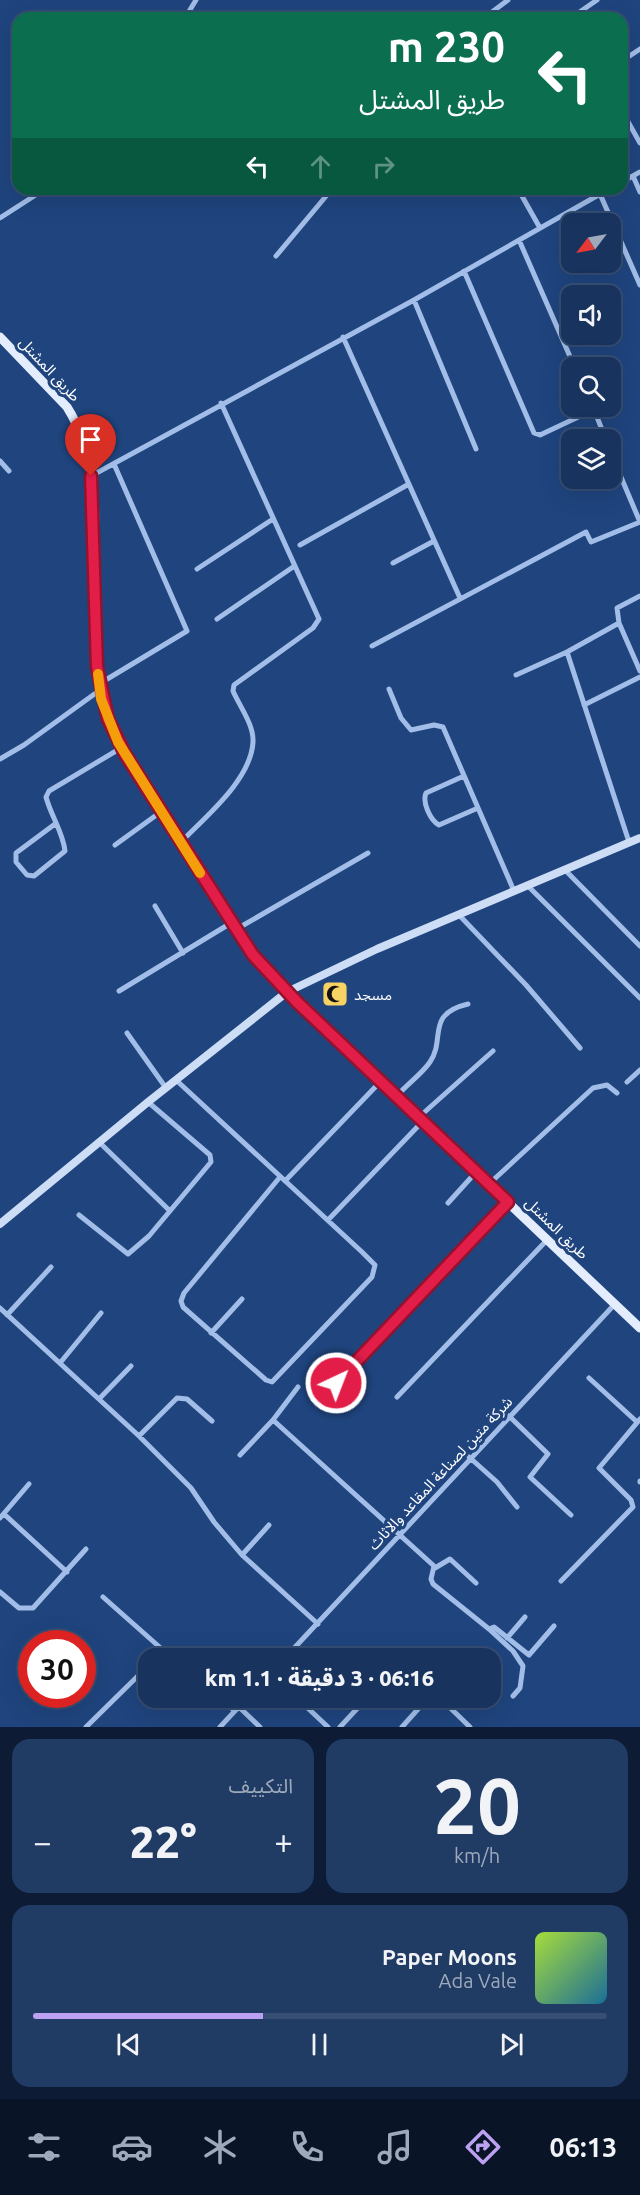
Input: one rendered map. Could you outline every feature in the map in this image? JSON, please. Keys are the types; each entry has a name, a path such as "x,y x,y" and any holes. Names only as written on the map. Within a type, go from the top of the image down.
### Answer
{"main road":[{"name":"طريق المشتل","path":"0,337 67,407 81,436 91,476 100,687 108,719 121,747 233,927 253,955 287,992 640,1328"},
{"path":"0,1224 148,1102 287,992 377,949 640,838"}],"street":[{"path":"492,12 508,0"},
{"path":"580,12 597,0"},
{"path":"628,122 640,143"},
{"path":"628,179 640,172"},
{"path":"633,176 640,192"},
{"path":"0,218 36,195"},
{"path":"276,256 327,195"},
{"path":"521,195 540,228"},
{"path":"91,476 221,403 414,300 598,195"},
{"path":"600,195 640,285"},
{"path":"519,240 570,357"},
{"path":"464,271 534,433 540,435 591,411 597,417 602,429"},
{"path":"414,300 476,449"},
{"path":"343,337 460,598"},
{"path":"181,842 237,783 253,743 250,725 233,691 234,685 318,623 318,615 294,567 221,403"},
{"path":"0,461 9,471"},
{"path":"0,759 24,745 100,687 187,631 114,464"},
{"path":"372,646 586,532 591,542 640,522 621,477"},
{"path":"300,545 409,484"},
{"path":"197,569 273,519"},
{"path":"393,563 434,541"},
{"path":"217,619 294,567"},
{"path":"640,596 617,608 619,623 640,671"},
{"path":"516,675 567,652 619,623"},
{"path":"567,652 629,842"},
{"path":"584,705 640,677"},
{"path":"389,689 401,718 411,730 434,725 443,726 514,891"},
{"path":"55,824 16,853 16,862 27,875 34,876 65,851 55,824 56,818 46,797 49,791 121,747"},
{"path":"464,776 426,793 424,800 432,819 439,825 478,808"},
{"path":"115,845 162,811"},
{"path":"119,991 183,952 368,853"},
{"path":"564,869 640,946"},
{"path":"527,885 640,998"},
{"path":"155,906 183,952"},
{"path":"459,915 526,985 580,1048"},
{"path":"397,1096 431,1061 435,1053 436,1035 444,1017 455,1008 468,1004"},
{"path":"127,1033 166,1088"},
{"path":"328,1220 421,1119 493,1051"},
{"path":"627,1082 640,1070"},
{"path":"176,1080 283,1179 328,1220 373,1262 375,1273 274,1381 266,1380 211,1333 183,1306 182,1297 283,1179 381,1081"},
{"path":"490,1183 593,1088 607,1085 617,1093"},
{"path":"79,1215 118,1249 128,1254 142,1243 209,1166 211,1157 148,1102"},
{"path":"99,1142 170,1211"},
{"path":"448,1203 477,1171"},
{"path":"336,1383 508,1202"},
{"path":"396,1397 547,1240"},
{"path":"7,1315 51,1266"},
{"path":"211,1333 243,1299"},
{"name":"شركة متين لصناعة المقاعد والاثاث","path":"295,1648 469,1457 614,1305"},
{"path":"0,1308 139,1436 191,1488 214,1522 242,1555 318,1624"},
{"path":"60,1363 101,1313"},
{"path":"99,1399 131,1366"},
{"path":"561,1581 633,1507 631,1500 599,1468 639,1421 589,1378"},
{"path":"240,1455 273,1420 298,1387"},
{"path":"139,1436 177,1398 187,1399 212,1421"},
{"path":"509,1416 548,1454 530,1477 571,1515"},
{"path":"273,1420 435,1568"},
{"path":"469,1457 518,1507"},
{"path":"29,1484 2,1516 67,1572"},
{"path":"242,1555 269,1525"},
{"path":"0,1592 19,1608 33,1608 86,1549"},
{"path":"476,1583 450,1559 435,1568 430,1579 433,1584 513,1651 523,1666 520,1688 513,1696"},
{"path":"103,1597 161,1648"},
{"path":"507,1638 525,1617"},
{"path":"489,1629 494,1627 529,1655 554,1626"},
{"path":"86,1727 138,1676"},
{"path":"308,1708 328,1727"},
{"path":"340,1727 358,1708"},
{"path":"402,1727 419,1708"},
{"path":"450,1708 470,1727"},
{"path":"220,1727 237,1709 260,1727"}],"slow traffic":[{"path":"98,674 101,699 118,742 200,873"}],"place":[{"name":"مسجد","path":"335,994"}],"route":[{"path":"91,476 97,667 101,699 118,742 235,930 253,955 297,1002 508,1202 336,1383"}]}
